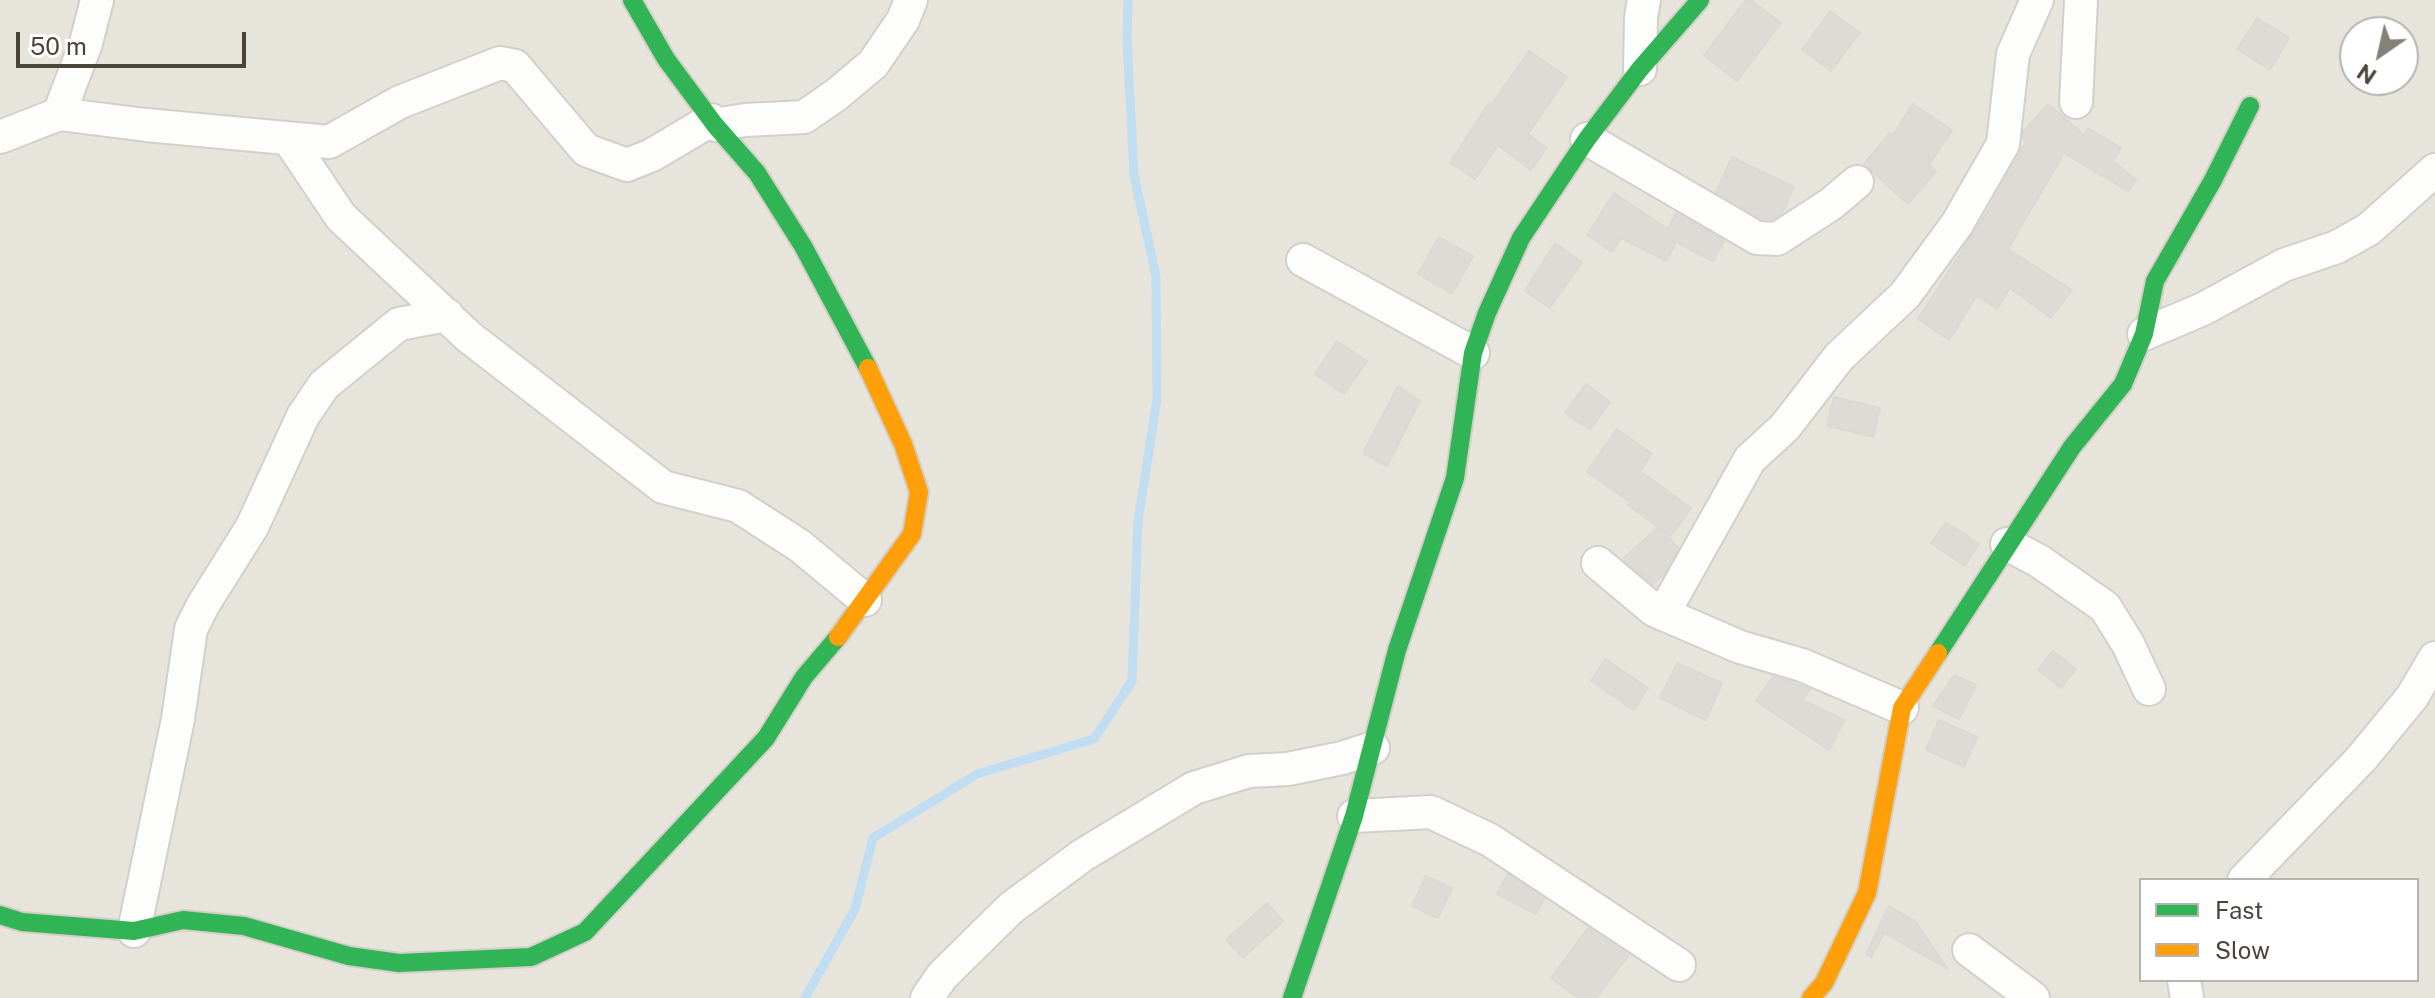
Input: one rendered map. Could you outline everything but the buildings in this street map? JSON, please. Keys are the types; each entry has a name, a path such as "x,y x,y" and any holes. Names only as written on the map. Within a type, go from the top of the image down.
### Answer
{"street":[{"path":"59,114 86,43 97,0"},
{"path":"0,915 22,922 134,931 183,920 244,926 349,956 399,963 531,957 585,932 766,738 804,677 829,649 912,534 919,492 903,444 860,352 803,246 757,173 713,122 666,59 632,0"},
{"path":"0,137 59,114 329,142 400,102 500,63 515,66 586,150 627,165 713,122 804,117 873,64 903,20 911,0"},
{"path":"1640,69 1644,0"},
{"path":"1292,998 1354,816 1397,650 1455,478 1473,353 1487,313 1521,238 1587,139 1640,69 1700,0"},
{"path":"1663,614 1750,459 1785,427 1839,357 1905,295 1957,224 2003,144 2013,54 2037,0"},
{"path":"2076,102 2081,0"},
{"path":"1811,998 1824,983 1867,893 1902,708 2072,447 2123,384 2144,334 2155,281 2213,180 2250,106"},
{"path":"288,138 341,217 469,337 663,487 738,506 800,546 865,600"},
{"path":"1587,139 1757,238 1777,239 1831,204 1857,182"},
{"path":"2144,334 2203,309 2284,265 2337,247 2369,229 2435,170"},
{"path":"1303,260 1473,353"},
{"path":"134,931 178,719 191,629 203,605 252,527 303,416 324,385 399,324 447,315"},
{"path":"2007,544 2039,561 2105,607 2128,644 2149,689"},
{"path":"1598,563 1654,610 1740,647 1802,665 1902,708"},
{"path":"2246,878 2361,759 2412,697 2435,658"},
{"path":"927,998 942,976 1011,908 1083,855 1194,788 1249,771 1288,769 1373,748"},
{"path":"1354,816 1431,812 1490,840 1679,965"},
{"path":"1969,950 2033,998"}],"shaded area":[{"path":"0,0 2435,0 2435,998 0,998"}],"waterway":[{"path":"805,998 855,909 873,838 977,774 1094,739 1132,681 1138,521 1157,399 1156,276 1134,175 1128,0"}],"traffic: fast":[{"path":"632,0 666,59 715,125 757,173 803,246 868,368"},
{"path":"1292,998 1354,816 1397,650 1455,478 1473,353 1487,313 1521,238 1587,139 1640,69 1700,0"},
{"path":"1938,653 2072,447 2123,384 2144,334 2155,281 2213,180 2250,106"},
{"path":"0,915 22,922 134,931 183,920 244,926 349,956 399,963 531,957 585,932 766,738 804,677 838,637"}],"traffic: slow":[{"path":"838,637 912,534 919,492 903,444 868,368"},
{"path":"1811,998 1824,983 1867,893 1902,708 1938,653"}]}
